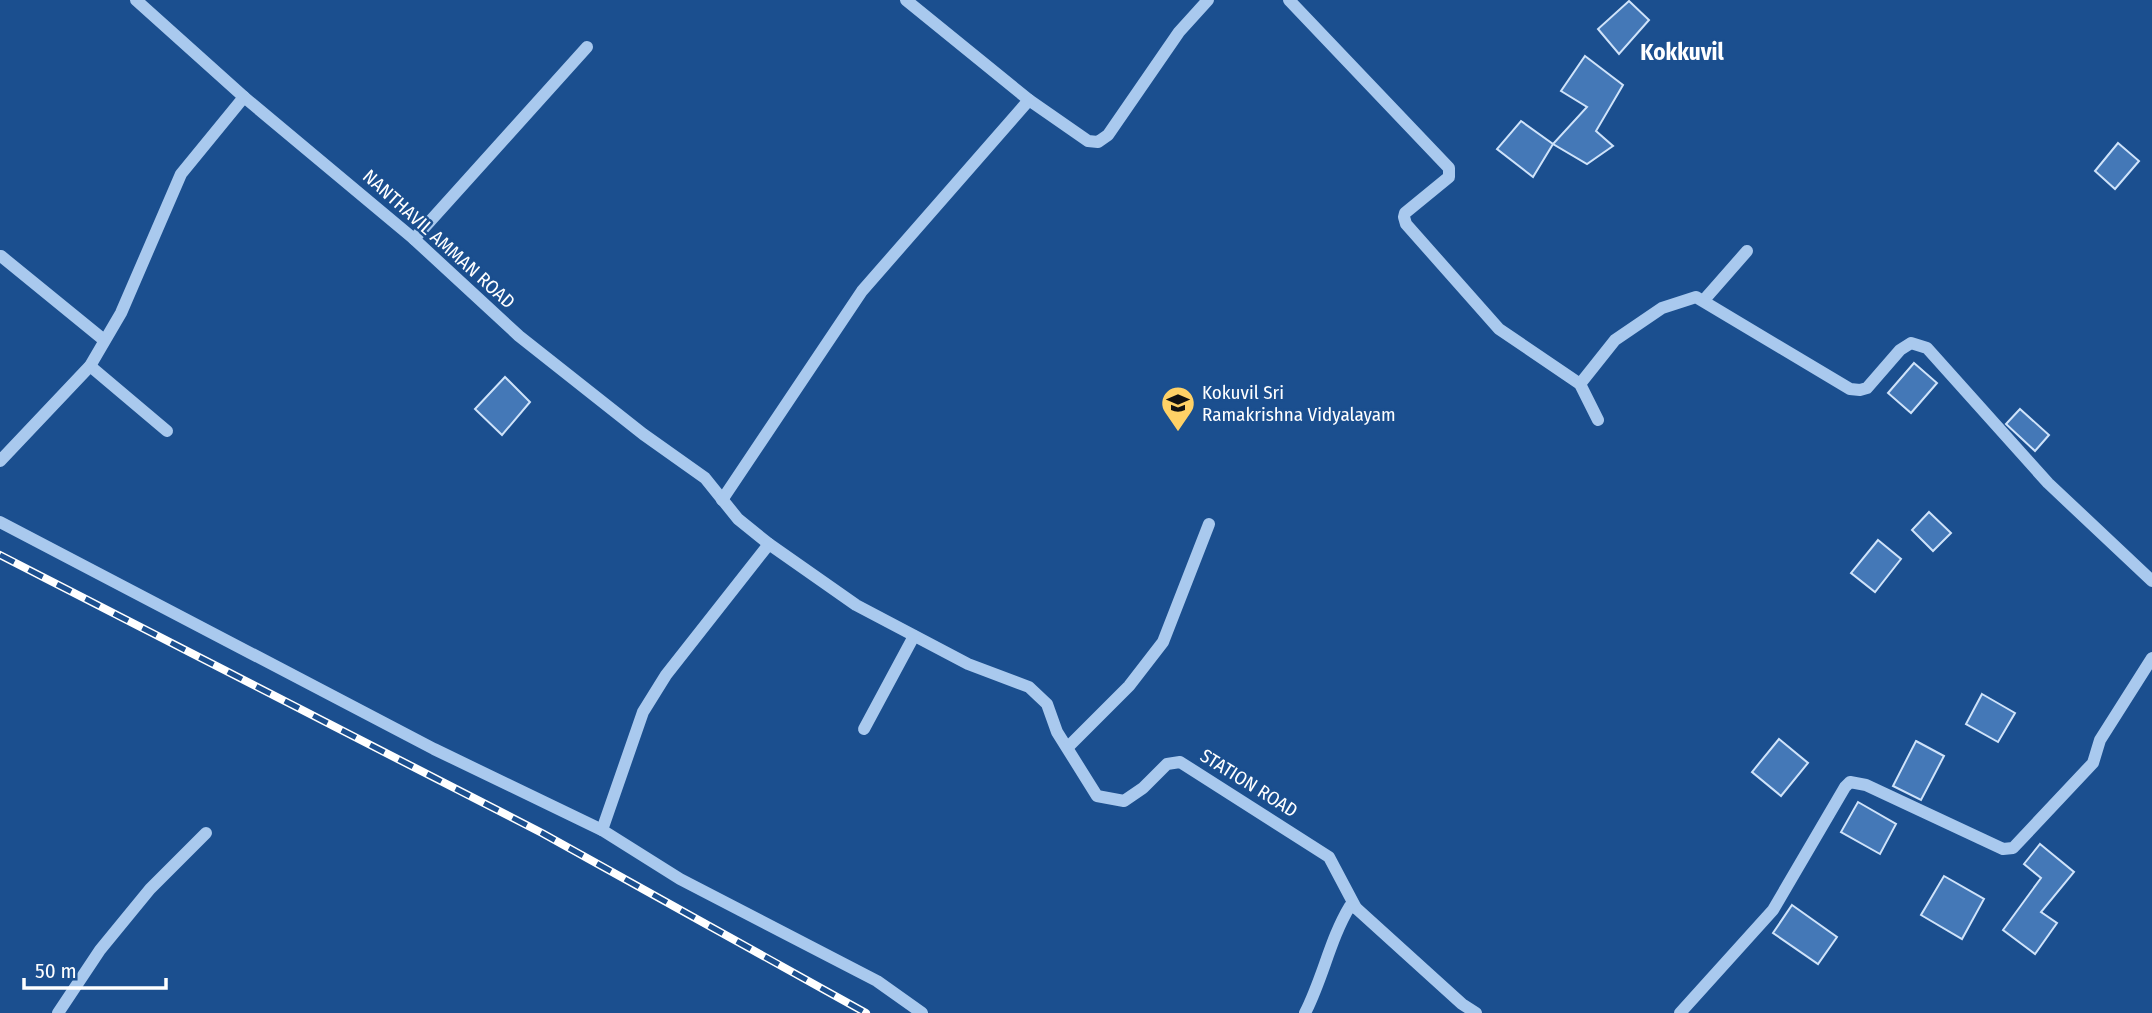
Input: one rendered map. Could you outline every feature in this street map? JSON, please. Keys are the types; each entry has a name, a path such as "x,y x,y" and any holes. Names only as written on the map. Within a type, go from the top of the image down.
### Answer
{"street":[{"name":"NANTHAVIL AMMAN ROAD","path":"136,0 244,97 414,239 519,336 705,478 722,500"},
{"path":"906,0 1029,100 1088,141 1098,142 1108,135 1179,32 1208,0"},
{"path":"1289,0 1449,168 1449,177 1405,213 1406,223 1499,329 1580,384 1598,420"},
{"path":"414,239 587,47"},
{"path":"0,461 90,366 121,313 181,174 244,97"},
{"path":"722,500 862,291 1029,100"},
{"path":"1704,300 1747,251"},
{"path":"1,256 104,340"},
{"path":"1580,384 1615,341 1662,308 1696,297 1850,389 1867,388 1900,350 1911,343 1927,348 2048,482 2152,581"},
{"path":"90,366 167,432"},
{"name":"STATION ROAD","path":"722,500 738,519 769,544 856,605 968,664 1029,687 1047,704 1058,732 1097,796 1124,801 1143,788 1167,764 1180,762 1329,857 1356,908 1462,1004 1476,1013"},
{"path":"0,522 434,748 602,831 680,879 877,981 922,1013"},
{"path":"1068,747 1129,686 1163,642 1209,524"},
{"path":"602,831 643,712 666,675 769,544"},
{"path":"864,729 914,636"},
{"path":"1680,1013 1773,910 1844,787 1850,782 1866,785 2003,849 2013,848 2093,763 2100,740 2152,658"},
{"path":"58,1013 100,950 125,919 150,889 206,833"},
{"path":"1305,1013 1317,990 1339,923 1350,906 1356,908"}],"building":[{"path":"1629,1 1649,20 1619,54 1598,29"},
{"path":"1585,56 1623,85 1596,131 1613,146 1587,164 1553,144 1587,107 1561,91"},
{"path":"1521,121 1553,144 1533,177 1497,149"},
{"path":"2118,143 2139,161 2115,189 2095,171"},
{"path":"1914,363 1937,383 1911,413 1888,393"},
{"path":"505,377 530,402 502,435 475,409"},
{"path":"2020,409 2049,435 2035,451 2006,424"},
{"path":"1929,512 1951,533 1933,551 1912,530"},
{"path":"1878,540 1901,559 1875,592 1851,573"},
{"path":"1982,694 2015,713 1998,742 1966,724"},
{"path":"1779,739 1808,763 1781,796 1752,772"},
{"path":"1916,741 1944,756 1921,800 1893,786"},
{"path":"1858,802 1896,824 1880,854 1841,832"},
{"path":"2040,844 2074,872 2041,912 2057,923 2035,954 2003,930 2041,878 2024,864"},
{"path":"1944,876 1984,899 1962,939 1921,915"},
{"path":"1792,905 1837,937 1818,964 1773,933"}],"railway":[{"path":"0,555 542,833 866,1013"}],"place":[{"name":"Kokuvil Sri Ramakrishna Vidyalayam","path":"1178,433"}],"district":[{"name":"Kokkuvil","path":"1682,52"}]}
